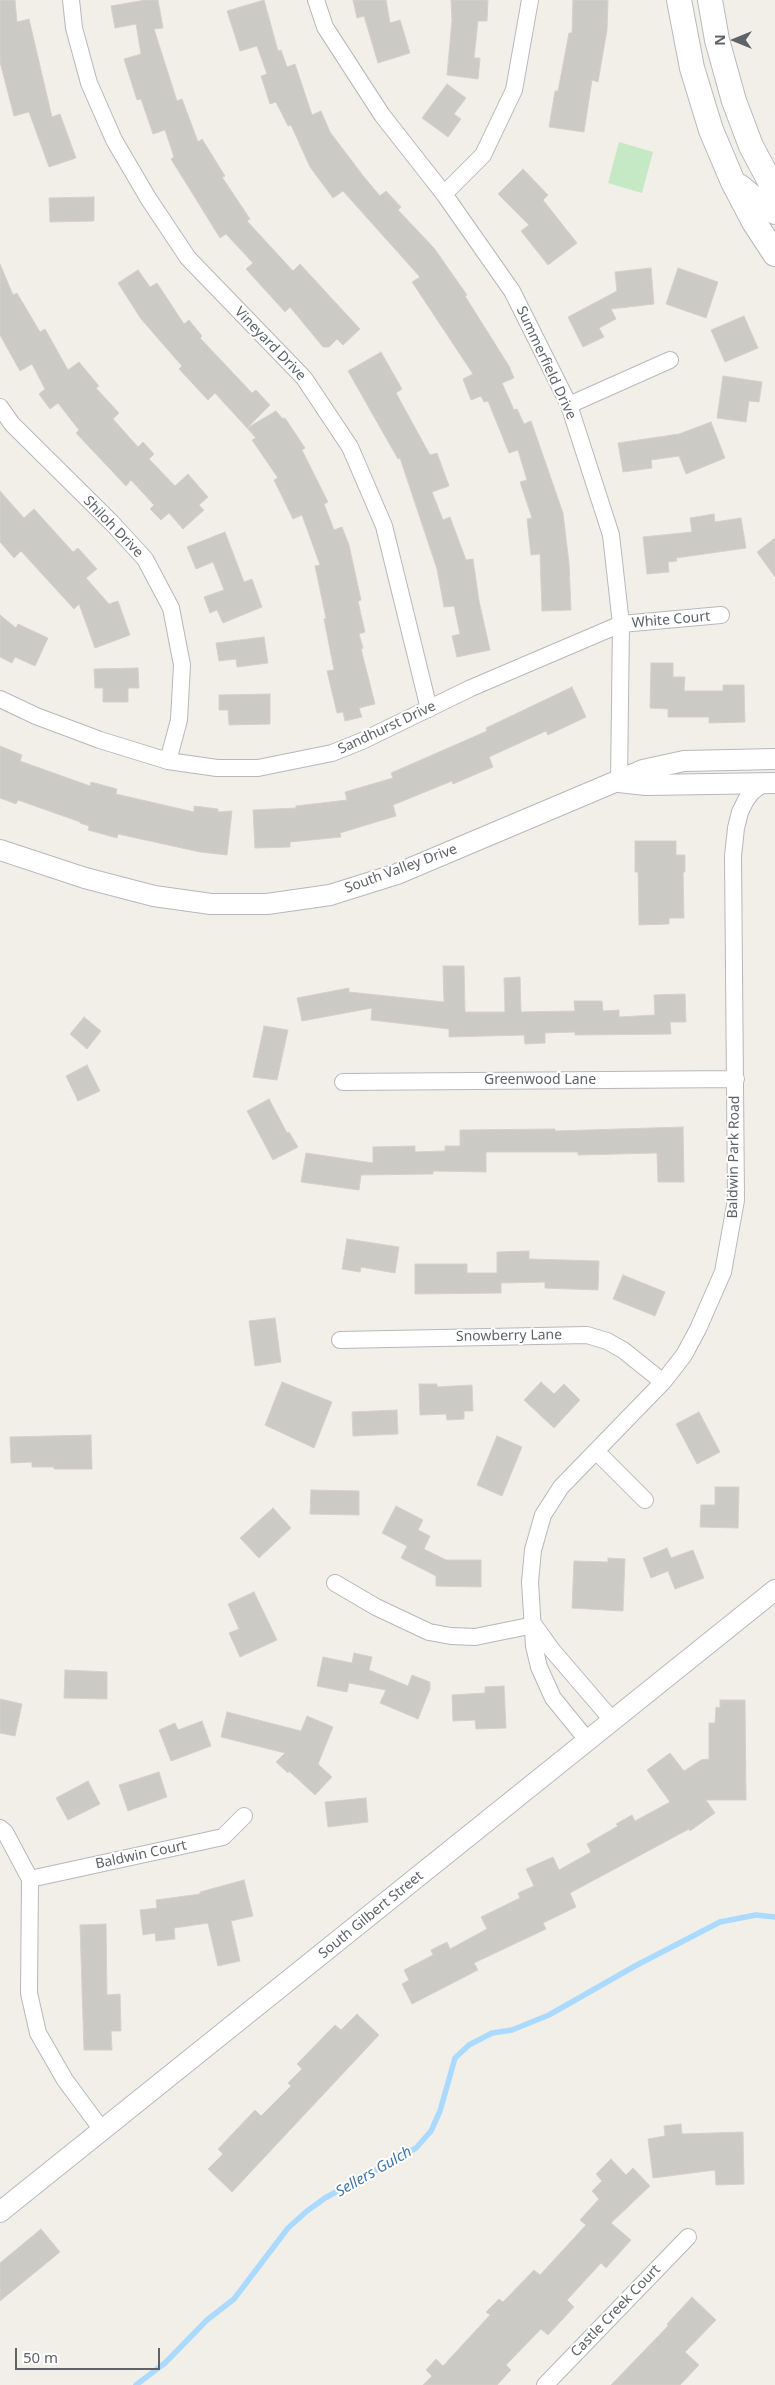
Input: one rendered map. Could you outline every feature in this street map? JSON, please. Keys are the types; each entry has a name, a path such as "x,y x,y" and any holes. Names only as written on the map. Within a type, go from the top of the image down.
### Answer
{"main road":[{"path":"679,0 692,68 705,114 734,182 754,222 775,254"},
{"path":"710,0 717,40 729,86 742,123 772,181"},
{"path":"734,182 775,212"}],"street":[{"name":"Vineyard Drive","path":"70,0 74,28 89,83 114,140 148,198 188,258 304,378 350,448 384,526 429,709"},
{"name":"Summerfield Drive","path":"316,0 325,27 382,115 444,194 512,291 569,405 611,534 621,624 619,782"},
{"path":"444,194 483,155 514,90 530,0"},
{"path":"569,405 670,360"},
{"name":"Shiloh Drive","path":"0,407 12,424 112,523 144,559 170,608 182,665 179,720 168,760"},
{"name":"White Court","path":"621,624 721,615"},
{"name":"Sandhurst Drive","path":"0,699 36,716 100,740 168,760 216,768 258,768 332,753 471,688 621,624"},
{"name":"South Valley Drive","path":"0,850 85,878 154,896 211,904 267,904 330,895 388,876 619,782 642,770 684,761 775,759"},
{"name":"South Valley Drive","path":"619,782 646,785 770,783"},
{"name":"Baldwin Park Road","path":"588,1740 553,1698 545,1683 534,1646 530,1582 533,1550 543,1515 561,1487 663,1382 684,1355 698,1330 723,1272 736,1200 734,856 736,828 740,812 752,792 770,783"},
{"name":"Greenwood Lane","path":"343,1082 736,1079"},
{"name":"Snowberry Lane","path":"340,1340 587,1336 607,1341 623,1350 663,1382"},
{"path":"596,1451 645,1500"},
{"name":"South Gilbert Street","path":"740,1616 775,1580"},
{"path":"335,1583 376,1607 429,1632 451,1636 474,1637 534,1625 552,1650 613,1721"},
{"name":"South Gilbert Street","path":"0,2212 613,1721 740,1616 775,1590"},
{"name":"Baldwin Court","path":"30,1879 223,1836 244,1816"},
{"path":"0,1828 5,1832 30,1879 28,1993 38,2033 65,2080 102,2130"},
{"name":"Castle Creek Court","path":"545,2385 688,2237"}],"green space":[{"path":"619,142 653,152 642,193 608,183"}],"building":[{"path":"0,0 15,0 17,22 29,19 52,117 60,114 76,158 49,167 29,112 14,116 0,62"},
{"path":"145,0 158,0 163,28 154,29 177,101 182,99 198,142 202,139 225,176 222,177 250,219 247,221 293,271 300,264 360,329 343,345 337,339 329,347 323,347 290,307 285,312 246,269 253,263 226,234 220,238 171,159 174,157 165,130 153,134 141,99 137,100 124,59 141,54 136,24 115,28 111,6"},
{"path":"264,0 278,51 281,50 287,67 295,64 312,115 321,111 330,132 364,177 380,196 386,191 401,207 398,210 434,248 467,295 465,296 509,366 514,378 502,383 514,410 517,409 524,424 531,421 563,513 569,563 571,610 542,611 540,554 531,555 527,519 532,518 520,482 527,480 518,450 509,453 488,401 484,402 481,396 471,400 463,379 473,374 412,282 420,277 343,191 333,198 310,167 291,125 288,126 276,102 270,104 261,76 267,74 257,46 240,51 227,11"},
{"path":"353,0 386,0 390,23 400,20 410,53 378,63 364,16 357,18"},
{"path":"451,0 488,0 487,21 478,21 474,58 480,58 478,79 447,75 452,20"},
{"path":"573,0 608,0 607,30 598,82 592,80 584,132 549,127 555,91 558,91 569,33 572,33"},
{"path":"447,84 466,98 454,114 461,119 448,137 422,118"},
{"path":"523,169 548,195 543,200 577,243 548,265 521,231 529,225 498,194"},
{"path":"94,197 94,221 50,222 49,198"},
{"path":"0,264 13,295 17,293 40,332 45,329 68,370 79,362 99,386 96,388 119,413 113,419 138,447 143,442 154,454 149,459 175,486 188,474 208,497 199,505 204,510 183,529 169,513 161,520 150,509 154,505 131,480 126,486 76,433 79,430 58,403 50,409 39,394 45,389 32,364 20,371 0,335"},
{"path":"651,268 654,304 611,309 616,319 599,328 604,337 583,347 568,317 617,291 615,272"},
{"path":"678,268 718,282 706,318 666,304"},
{"path":"138,270 150,287 157,283 184,324 189,320 202,336 200,338 252,393 256,390 270,405 247,428 215,393 208,400 179,369 182,366 141,319 118,283"},
{"path":"744,316 758,348 725,362 711,330"},
{"path":"381,352 402,389 396,393 430,455 437,453 449,486 432,492 443,520 450,517 466,560 473,559 479,601 490,650 457,657 452,636 460,634 454,606 444,607 437,569 400,458 398,459 348,371"},
{"path":"723,376 762,382 759,402 749,401 746,422 717,418"},
{"path":"276,411 283,419 285,418 305,448 302,450 328,502 324,504 334,530 342,527 349,545 361,600 358,601 365,632 359,634 363,648 361,649 375,704 359,708 362,717 345,721 343,712 337,713 327,671 334,670 315,566 320,565 302,515 293,519 274,480 278,478 252,440 256,438 247,428"},
{"path":"711,422 725,458 686,474 679,456 651,460 652,468 623,472 618,443 679,434"},
{"path":"0,491 24,518 34,509 73,552 78,548 97,569 86,578 109,604 118,601 130,635 95,648 79,604 74,609 21,551 14,558 0,542"},
{"path":"714,514 715,522 741,518 746,548 676,558 677,561 668,562 669,572 647,574 643,537 692,532 690,518"},
{"path":"225,532 244,582 252,579 262,607 223,623 217,610 210,613 204,597 224,590 213,562 196,569 187,547"},
{"path":"775,538 775,577 757,552"},
{"path":"0,615 16,628 18,624 48,638 35,666 15,657 12,663 0,657"},
{"path":"264,637 268,663 237,667 236,659 219,661 216,643"},
{"path":"651,663 673,663 673,677 685,677 684,691 723,691 723,685 744,685 745,722 709,723 709,717 668,717 668,709 650,708"},
{"path":"138,668 139,688 128,688 128,702 103,702 103,688 95,688 94,669"},
{"path":"572,687 586,717 548,735 546,731 489,757 493,767 453,784 452,781 393,805 396,816 340,833 341,837 290,842 290,847 255,848 253,810 296,808 296,806 347,800 345,792 393,778 391,773 487,731 486,728"},
{"path":"270,694 270,724 229,725 228,710 219,710 219,695"},
{"path":"0,746 22,755 20,761 90,786 91,782 117,789 116,794 194,812 194,806 218,809 218,812 232,811 227,855 200,852 118,834 117,838 88,830 89,826 80,822 18,800 16,804 0,798"},
{"path":"635,841 676,841 676,855 685,855 685,872 683,872 684,918 669,918 669,924 639,925 638,872 635,872"},
{"path":"443,966 464,966 465,1012 505,1012 504,978 520,977 521,1012 575,1011 574,1001 602,1001 603,1011 619,1010 619,1017 655,1015 654,995 685,994 686,1022 670,1022 671,1034 575,1035 575,1032 545,1033 545,1043 525,1044 524,1035 449,1037 449,1029 371,1020 372,1008 302,1021 297,998 349,988 349,992 444,1002"},
{"path":"84,1017 101,1031 87,1049 70,1034"},
{"path":"264,1026 288,1030 277,1080 253,1077"},
{"path":"87,1065 100,1091 78,1101 66,1076"},
{"path":"269,1099 287,1133 289,1132 298,1147 273,1160 247,1111"},
{"path":"683,1127 684,1182 658,1182 657,1153 578,1155 578,1152 486,1152 486,1172 433,1171 433,1174 361,1175 359,1190 301,1182 306,1153 373,1163 373,1147 415,1146 415,1152 445,1151 445,1146 460,1146 460,1130 555,1129 555,1131"},
{"path":"347,1239 399,1247 395,1273 361,1267 360,1272 342,1269"},
{"path":"529,1251 529,1259 599,1261 598,1290 545,1288 545,1282 501,1283 501,1293 415,1294 415,1264 467,1264 467,1273 497,1273 497,1252"},
{"path":"623,1275 665,1292 655,1316 613,1299"},
{"path":"275,1318 281,1362 255,1366 249,1321"},
{"path":"282,1382 332,1402 314,1448 265,1425"},
{"path":"541,1382 554,1394 564,1384 580,1400 554,1428 524,1400"},
{"path":"419,1384 437,1384 437,1387 472,1385 473,1411 464,1411 464,1419 447,1420 446,1414 420,1415"},
{"path":"397,1410 398,1434 353,1436 352,1412"},
{"path":"699,1412 720,1452 697,1464 676,1424"},
{"path":"91,1435 92,1469 54,1469 54,1467 32,1467 32,1462 11,1463 10,1437"},
{"path":"497,1436 522,1447 502,1496 477,1485"},
{"path":"715,1487 739,1487 738,1528 700,1527 701,1505 715,1505"},
{"path":"311,1490 359,1491 359,1515 310,1514"},
{"path":"396,1506 423,1520 418,1530 430,1536 424,1549 446,1560 481,1560 481,1587 436,1586 436,1576 401,1558 407,1546 382,1533"},
{"path":"273,1508 291,1528 259,1558 240,1538"},
{"path":"667,1548 671,1558 693,1550 704,1578 675,1589 668,1571 651,1578 643,1558"},
{"path":"608,1558 625,1559 623,1611 572,1608 574,1561 608,1562"},
{"path":"254,1592 277,1640 240,1657 229,1633 239,1629 228,1604"},
{"path":"354,1653 372,1657 369,1670 408,1686 412,1675 430,1682 430,1689 418,1719 380,1703 386,1690 349,1683 347,1692 317,1686 323,1657 352,1663"},
{"path":"65,1670 107,1672 107,1699 64,1698"},
{"path":"504,1686 506,1728 476,1729 475,1720 453,1721 452,1695 485,1693 485,1687"},
{"path":"0,1699 22,1704 15,1736 0,1733"},
{"path":"720,1700 745,1700 746,1800 706,1800 715,1813 690,1831 689,1829 570,1893 576,1907 543,1923 546,1929 474,1963 478,1970 412,2004 402,1984 409,1980 404,1970 433,1955 431,1950 447,1942 450,1949 487,1929 481,1917 520,1898 518,1893 534,1886 526,1869 553,1857 559,1870 591,1852 587,1844 618,1826 616,1824 632,1815 635,1821 670,1802 647,1770 670,1753 684,1771 701,1760 709,1759 709,1723 715,1723 716,1707 720,1708"},
{"path":"227,1712 301,1731 307,1716 333,1727 318,1764 332,1777 315,1795 289,1771 288,1773 276,1762 285,1753 221,1737"},
{"path":"202,1721 211,1746 171,1761 159,1730 175,1723 178,1730"},
{"path":"159,1772 167,1797 128,1811 119,1785"},
{"path":"88,1781 100,1804 68,1820 56,1798"},
{"path":"366,1798 368,1822 328,1827 325,1802"},
{"path":"244,1880 253,1916 231,1921 240,1961 218,1966 208,1923 174,1928 175,1939 156,1941 155,1933 143,1935 140,1910 157,1908 156,1900 200,1894 200,1892"},
{"path":"106,1924 107,1995 120,1994 121,2031 111,2031 112,2050 84,2050 80,1925"},
{"path":"357,2014 379,2035 232,2192 208,2169 223,2154 218,2149 255,2110 261,2116 291,2086 288,2083 302,2069 297,2064 335,2025 341,2030"},
{"path":"681,2124 682,2134 743,2132 744,2184 716,2185 715,2170 653,2178 648,2139 665,2136 664,2126"},
{"path":"611,2159 626,2175 633,2168 650,2186 611,2223 631,2240 606,2268 601,2263 567,2300 574,2307 548,2335 541,2329 506,2365 511,2370 497,2385 423,2385 432,2376 426,2370 436,2359 443,2366 490,2315 486,2312 499,2299 503,2302 534,2270 540,2275 586,2225 580,2220 599,2199 592,2191 602,2181 596,2174"},
{"path":"41,2229 60,2252 0,2301 0,2263"},
{"path":"692,2297 716,2320 685,2352 699,2365 680,2385 611,2385 668,2326 667,2324"}],"waterway":[{"name":"Sellers Gulch","path":"136,2385 165,2363 207,2320 234,2299 288,2228 307,2211 325,2198 416,2148 431,2131 440,2111 455,2058 469,2045 492,2033 512,2030 549,2015 635,1966 720,1922 756,1915 775,1917"}]}
